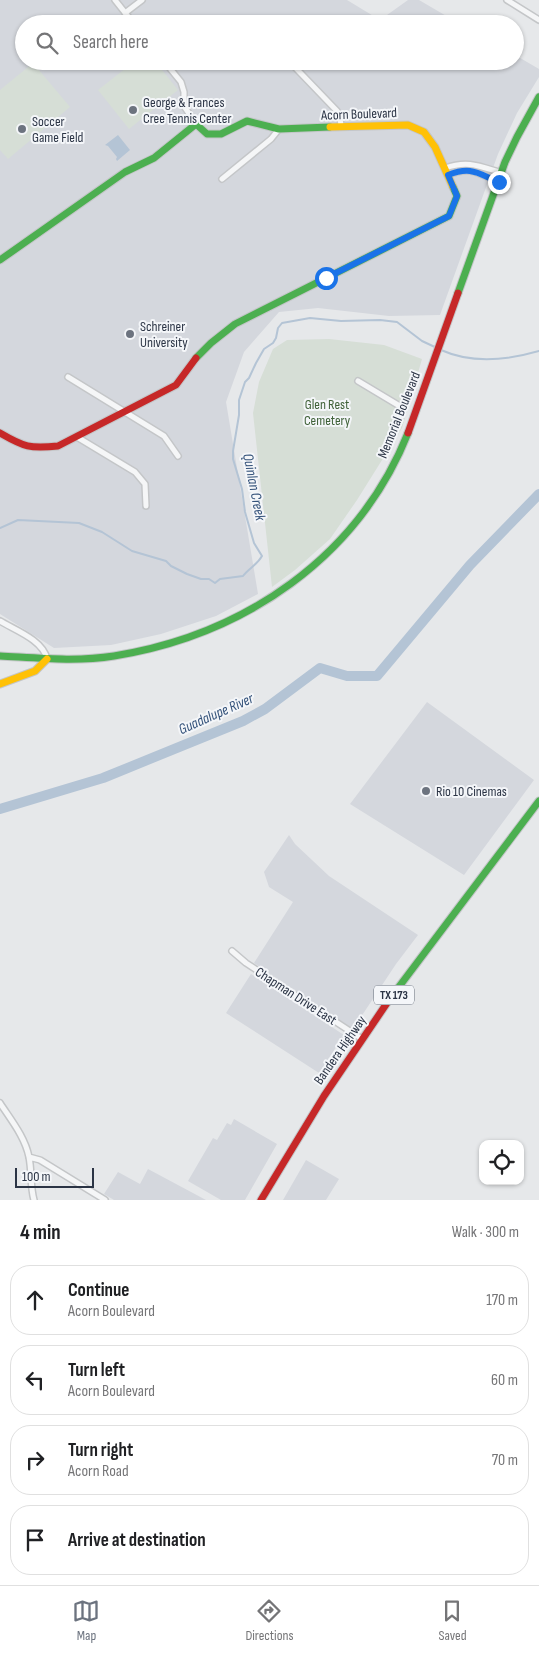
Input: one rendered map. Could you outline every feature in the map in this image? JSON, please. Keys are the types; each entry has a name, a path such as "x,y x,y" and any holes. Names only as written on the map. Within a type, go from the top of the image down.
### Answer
{"main road":[{"name":"Memorial Boulevard","path":"0,656 47,659 111,656 166,646 223,625 253,610 286,588 331,550 351,528 375,496 399,454 502,173 517,137 539,97"},
{"name":"Acorn Boulevard","path":"1,435 21,445 39,448 58,446 125,412 176,385 208,346 235,324 449,216 457,196 435,146 424,132 408,125 279,129 247,121 221,134 207,134 196,124"},
{"path":"0,260 125,172 154,158 196,124"},
{"path":"0,684 35,671 47,659"},
{"name":"Bandera Highway","path":"261,1200 313,1111 362,1039 539,801"}],"street":[{"path":"115,0 125,13 142,0"},
{"path":"507,0 539,20"},
{"path":"171,70 181,82 184,92 184,106 196,124"},
{"path":"297,70 337,111 340,117 340,126"},
{"path":"222,179 271,139 279,129"},
{"path":"446,171 458,163 471,163 502,173"},
{"path":"446,171 462,169 474,171 499,182"},
{"path":"68,377 164,436 178,456"},
{"path":"358,380 404,408"},
{"path":"77,437 135,472 146,484 146,506"},
{"path":"0,621 40,646 47,659"},
{"name":"Chapman Drive East","path":"232,951 246,963 362,1039"},
{"path":"0,1103 23,1140 29,1157 34,1200"},
{"path":"29,1157 40,1160 105,1200"}],"shaded area":[{"name":"Schreiner University","path":"0,0 347,0 372,15 15,15 15,70 524,70 524,60 539,69 539,77 517,113 498,154 440,315 389,316 318,308 279,312 244,352 226,402 258,594 216,616 161,634 111,645 54,648 0,614"},
{"name":"Schreiner University","path":"408,0 419,0 445,15 387,15"},
{"path":"427,702 534,780 464,875 350,804"},
{"path":"289,835 295,844 329,876 418,935 396,964 353,1029 254,963 293,902 269,887 264,872"},
{"path":"251,974 344,1035 319,1073 226,1013"},
{"path":"234,1119 277,1144 245,1200 221,1200 188,1181 213,1138 217,1140 227,1123 231,1125"},
{"path":"306,1160 339,1179 326,1200 283,1200"},
{"path":"148,1169 206,1200 114,1200 104,1194 118,1172 140,1184"}],"green space":[{"name":"Soccer Game Field","path":"24,70 39,70 70,107 8,159 0,150 0,90"},
{"name":"George & Frances Cree Tennis Center","path":"124,70 162,70 178,90 129,129 98,90"},
{"name":"Glen Rest Cemetery","path":"329,339 384,345 422,359 402,428 357,500 330,539 295,570 272,587 253,413 259,382 273,349 287,340"}],"water":[{"path":"118,135 130,150 117,161 117,157 105,145"}],"waterway":[{"name":"Quinlan Creek","path":"0,528 18,520 79,523 102,532 132,551 166,561 171,566 201,579 209,579 215,583 220,579 243,576 262,556 254,543 233,459 239,415 239,400 245,382 264,349 273,343 278,328 282,323 310,318 341,321 380,320 397,322 422,341 437,348"},
{"name":"Quinlan Creek","path":"441,350 477,359 515,357 539,351"},
{"name":"Guadalupe River","path":"0,809 103,778 243,721 265,709 320,668 347,676 377,676 470,565 539,494"}],"traffic: fast":[{"path":"458,293 505,162 539,97"},
{"path":"0,260 125,172 154,158 196,124 207,134 221,134 247,121 279,129 330,127"},
{"path":"196,358 235,324 449,216 457,196 453,187"},
{"path":"0,656 71,659 114,656 162,646 208,630 251,609 291,584 327,553 359,518 386,478 408,433"},
{"path":"389,1000 539,801"}],"traffic: slow":[{"path":"330,127 408,125 424,132 435,147 453,187"},
{"path":"0,684 35,671 47,659"}],"traffic: jam":[{"path":"408,433 458,293"},
{"path":"0,433 28,446 58,446 176,385 196,358"},
{"path":"261,1200 324,1096 389,1000"}],"place":[{"name":"George & Frances Cree Tennis Center","path":"133,110"},
{"name":"Soccer Game Field","path":"22,129"},
{"name":"Schreiner University","path":"130,334"},
{"name":"Rio 10 Cinemas","path":"426,791"}],"route":[{"path":"326,278 449,216 457,196 448,175 462,169 474,171 499,182"}]}
